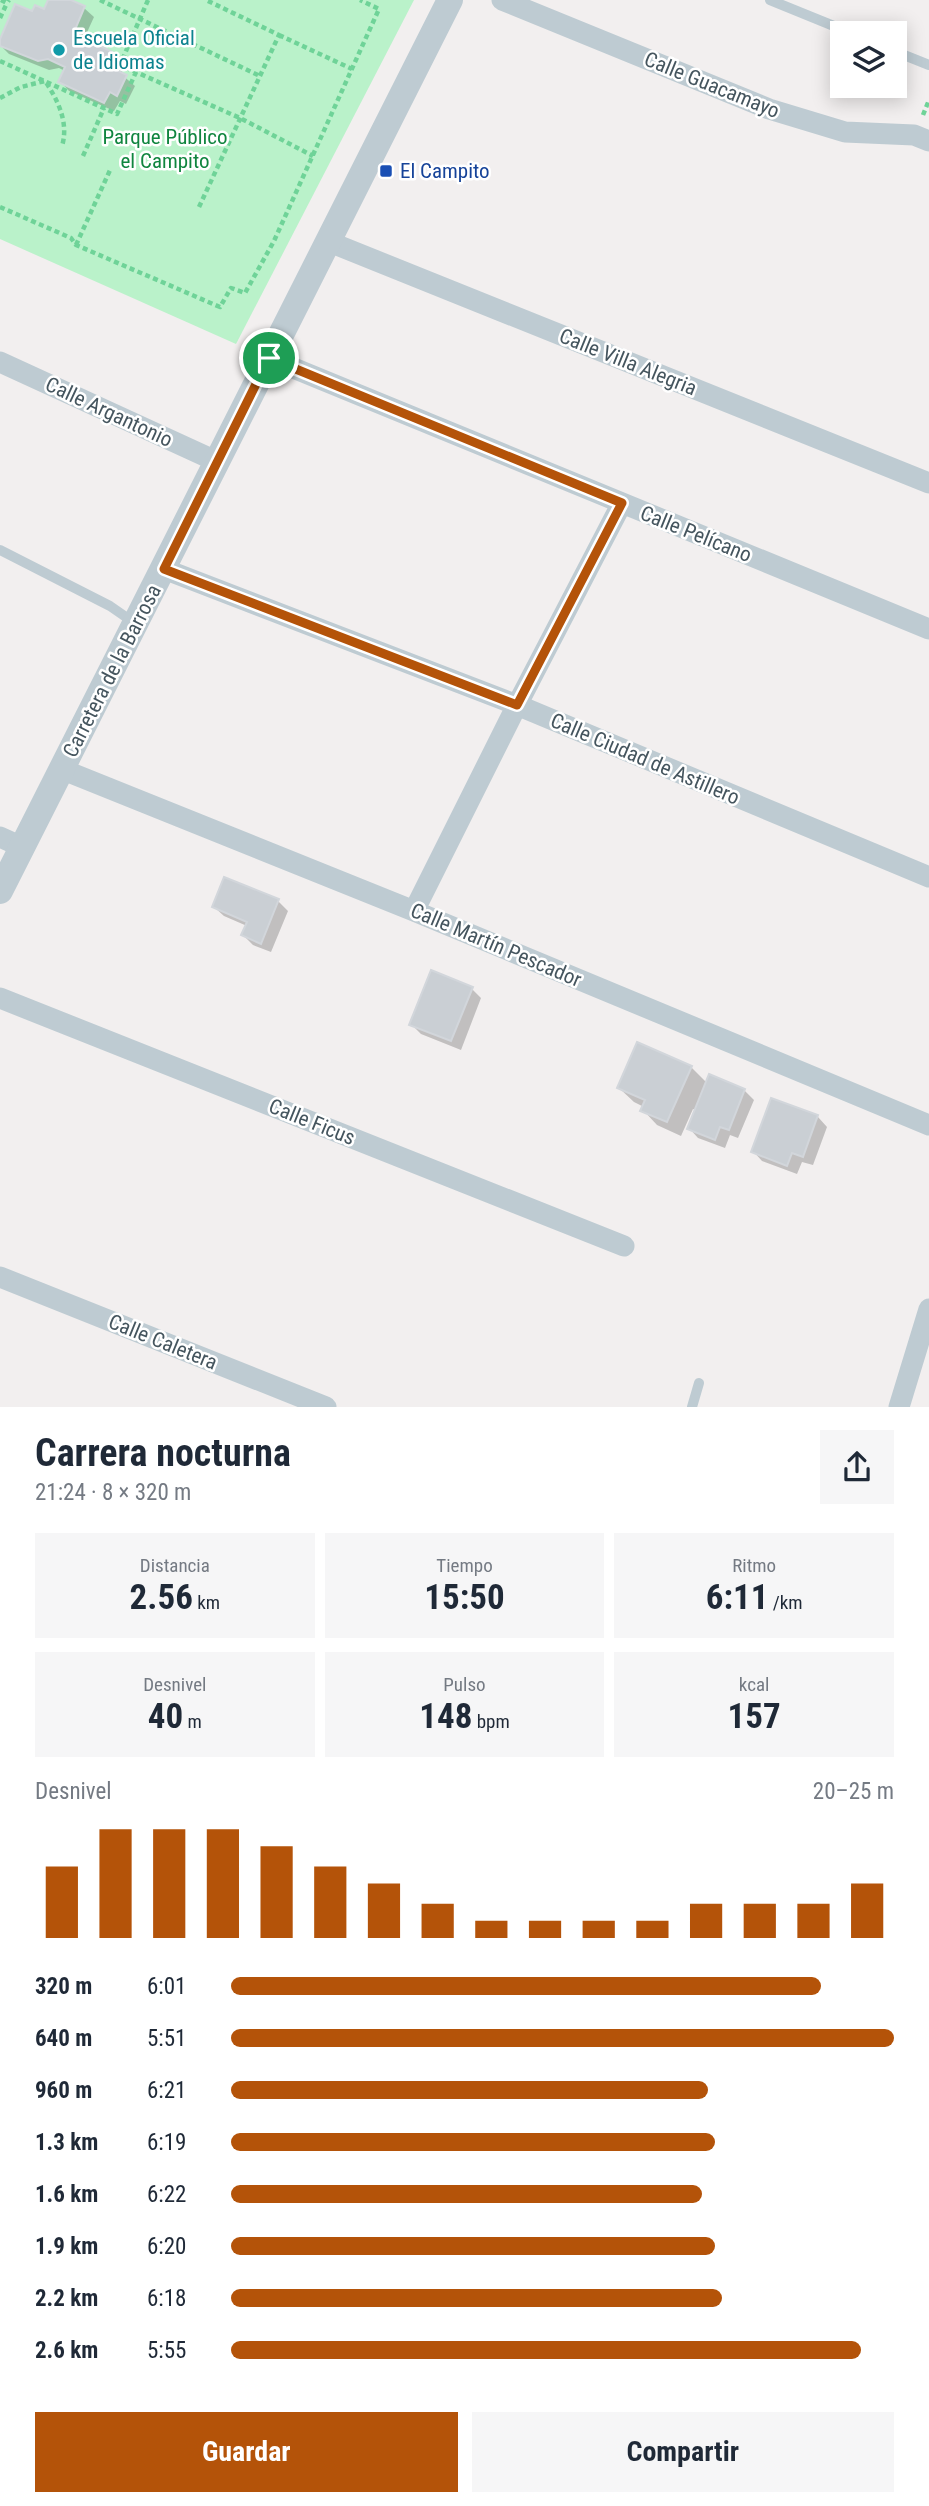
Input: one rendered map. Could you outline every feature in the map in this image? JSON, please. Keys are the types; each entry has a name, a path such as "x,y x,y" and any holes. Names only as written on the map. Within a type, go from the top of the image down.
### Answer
{"street":[{"name":"Carretera de la Barrosa","path":"0,891 11,842 61,769 450,0"},
{"name":"Calle Guacamayo","path":"502,0 769,109 845,132 914,135 929,141"},
{"name":"Calle Villa Alegria","path":"327,241 929,483"},
{"name":"Calle Pelícano","path":"269,358 929,629"},
{"name":"Calle Argantonio","path":"0,362 218,462"},
{"path":"414,911 622,503"},
{"name":"Calle Ciudad de Astillero","path":"164,569 517,705 929,877"},
{"name":"Calle Martín Pescador","path":"61,769 414,911 929,1125"},
{"name":"Calle Ficus","path":"0,998 624,1246"},
{"name":"Calle Caletera","path":"0,1277 326,1407"},
{"path":"899,1407 929,1309"}],"lane":[{"path":"770,0 830,24"},
{"path":"907,56 929,65"},
{"path":"0,550 110,606 136,624"},
{"path":"692,1407 698,1383"}],"path":[{"path":"0,18 8,2 1,0"},
{"path":"100,0 260,76"},
{"path":"148,0 120,65 240,118 313,156"},
{"path":"206,0 352,69"},
{"path":"0,206 71,238 76,245 220,307 231,288 245,293 274,241 379,9 360,0"},
{"path":"199,207 279,34"},
{"path":"0,61 117,114 136,72"},
{"path":"0,98 21,87 45,81"},
{"path":"45,81 59,101 65,136 62,146"},
{"path":"83,156 104,108"},
{"path":"76,245 111,168"}],"green space":[{"name":"Parque Público el Campito","path":"0,0 414,0 236,344 0,239"}],"building":[{"name":"Escuela Oficial de Idiomas","path":"48,0 71,0 85,6 74,32 116,54 110,67 127,75 117,96 110,92 104,103 58,82 65,67 48,59 38,61 0,46 0,39 15,4 32,11 35,5 44,9"},
{"path":"224,877 279,899 261,944 241,935 247,922 212,907"},
{"path":"431,970 473,987 451,1041 409,1025"},
{"path":"637,1042 692,1066 667,1122 640,1111 645,1100 617,1088"},
{"path":"709,1074 745,1089 729,1130 720,1127 715,1140 687,1129"},
{"path":"771,1098 818,1115 803,1157 792,1153 787,1166 751,1152"}],"place":[{"name":"Escuela Oficial de Idiomas","path":"59,50"},
{"name":"El Campito","path":"386,171"}],"route":[{"path":"269,358 622,503 517,705 164,569 269,358"}]}
